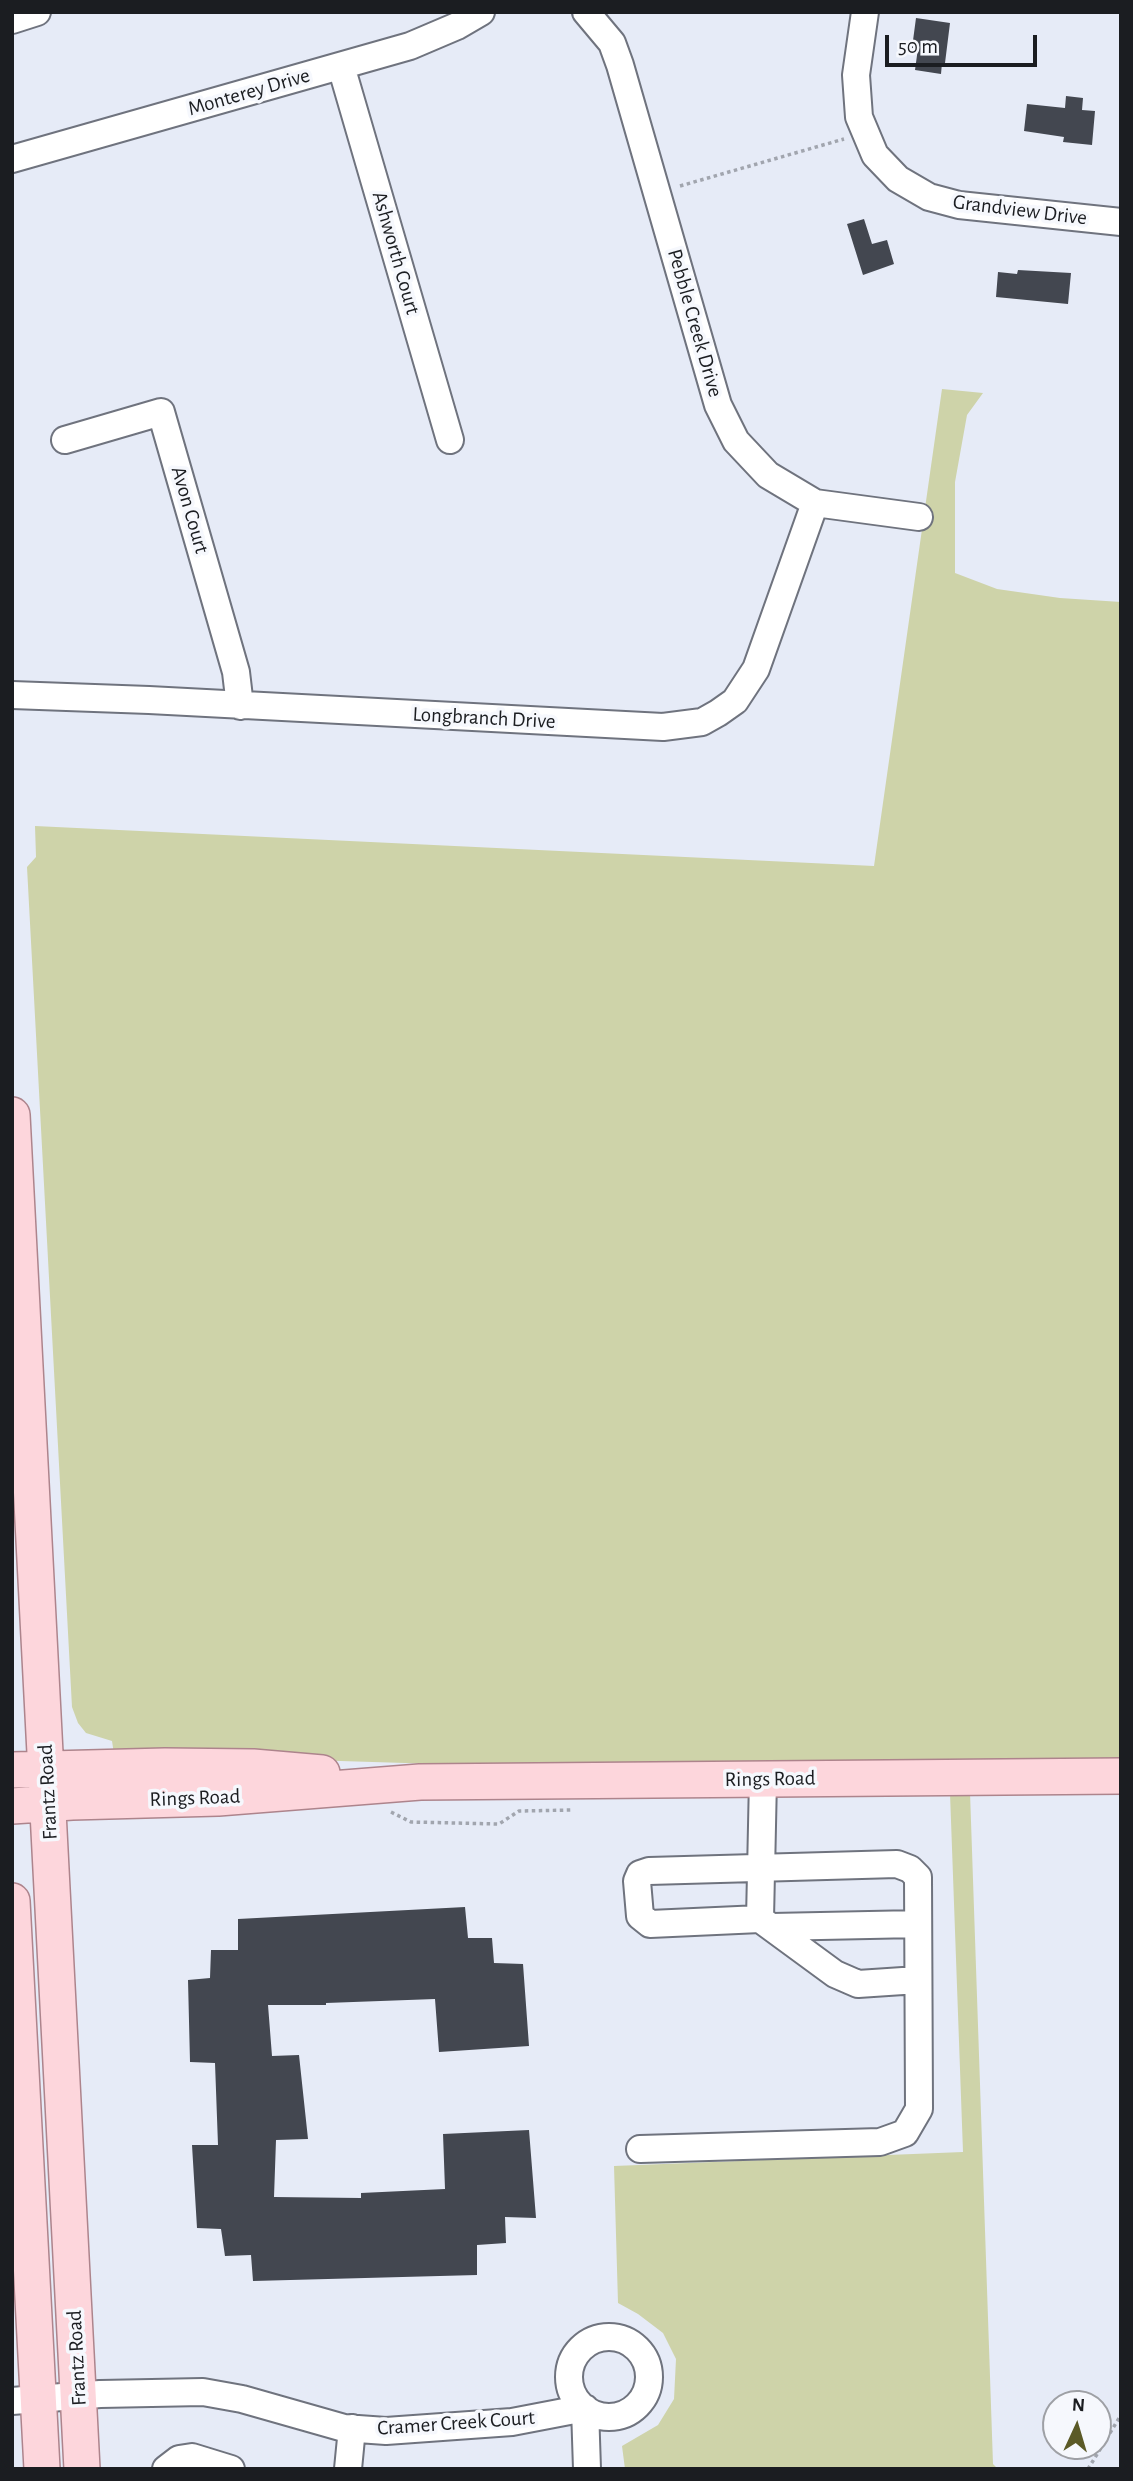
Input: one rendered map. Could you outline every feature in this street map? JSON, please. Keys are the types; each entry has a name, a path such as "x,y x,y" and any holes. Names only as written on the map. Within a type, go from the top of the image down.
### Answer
{"main road":[{"name":"Frantz Road","path":"12,1115 82,2469"},
{"name":"Rings Road","path":"12,1806 48,1786 165,1766 253,1767 420,1782 1121,1776"},
{"name":"Rings Road","path":"12,1770 48,1786"},
{"name":"Frantz Road","path":"12,1901 25,2400 42,2469"}],"street":[{"path":"12,20 37,12"},
{"name":"Monterey Drive","path":"12,159 410,46 457,26 481,12"},
{"name":"Pebble Creek Drive","path":"586,12 612,43 718,405 736,441 768,475 816,503 919,517"},
{"path":"865,12 856,75 859,117 865,132"},
{"name":"Ashworth Court","path":"341,66 450,440"},
{"name":"Grandview Drive","path":"865,132 875,155 886,169 929,197 959,205 1121,222"},
{"name":"Avon Court","path":"65,440 161,412 236,673 240,706"},
{"name":"Longbranch Drive","path":"12,695 663,727 702,722 734,701 747,686 756,669 816,503"},
{"path":"763,1779 762,1869 766,1923 835,1974 858,1984 918,1980"},
{"path":"640,2149 880,2142 905,2133 919,2109 918,1877 909,1869 897,1864 649,1871 640,1874 640,1916 650,1924 918,1924"},
{"name":"Cramer Creek Court","path":"25,2400 79,2395 202,2392 242,2399 352,2428 386,2431 512,2422 584,2408 587,2469"},
{"path":"348,2469 352,2428"},
{"path":"166,2469 179,2459 192,2457 230,2469"}],"path":[{"path":"657,193 865,132"},
{"path":"391,1812 411,1822 499,1824 519,1811 580,1810"},
{"path":"1088,2469 1121,2415"}],"green space":[{"path":"942,389 983,393 967,415 955,482 955,573 997,589 1060,598 1121,602 1121,1760 567,1768 114,1754 112,1741 86,1733 78,1723 72,1707 27,867 36,857 35,826 874,866"},
{"path":"970,1792 993,2464 998,2469 625,2469 622,2446 658,2425 674,2399 676,2359 663,2333 618,2303 614,2166 963,2152 950,1793"}],"building":[{"path":"916,18 950,23 941,74 915,70 918,48 912,48"},
{"path":"1066,96 1083,98 1082,110 1095,111 1092,145 1063,142 1064,137 1024,131 1027,104 1065,108"},
{"path":"864,219 872,244 887,240 894,264 863,275 847,224"},
{"path":"1018,270 1071,273 1068,304 996,297 998,272 1017,274"},
{"path":"465,1907 468,1938 492,1938 494,1963 523,1964 529,2046 439,2052 435,1999 268,2005 272,2056 299,2055 308,2139 276,2140 274,2197 361,2198 361,2193 445,2189 443,2134 529,2130 536,2218 505,2217 506,2243 477,2245 477,2275 253,2281 251,2255 225,2256 221,2229 197,2228 192,2145 218,2145 215,2063 190,2062 188,1980 210,1978 211,1950 238,1950 238,1919"}]}
